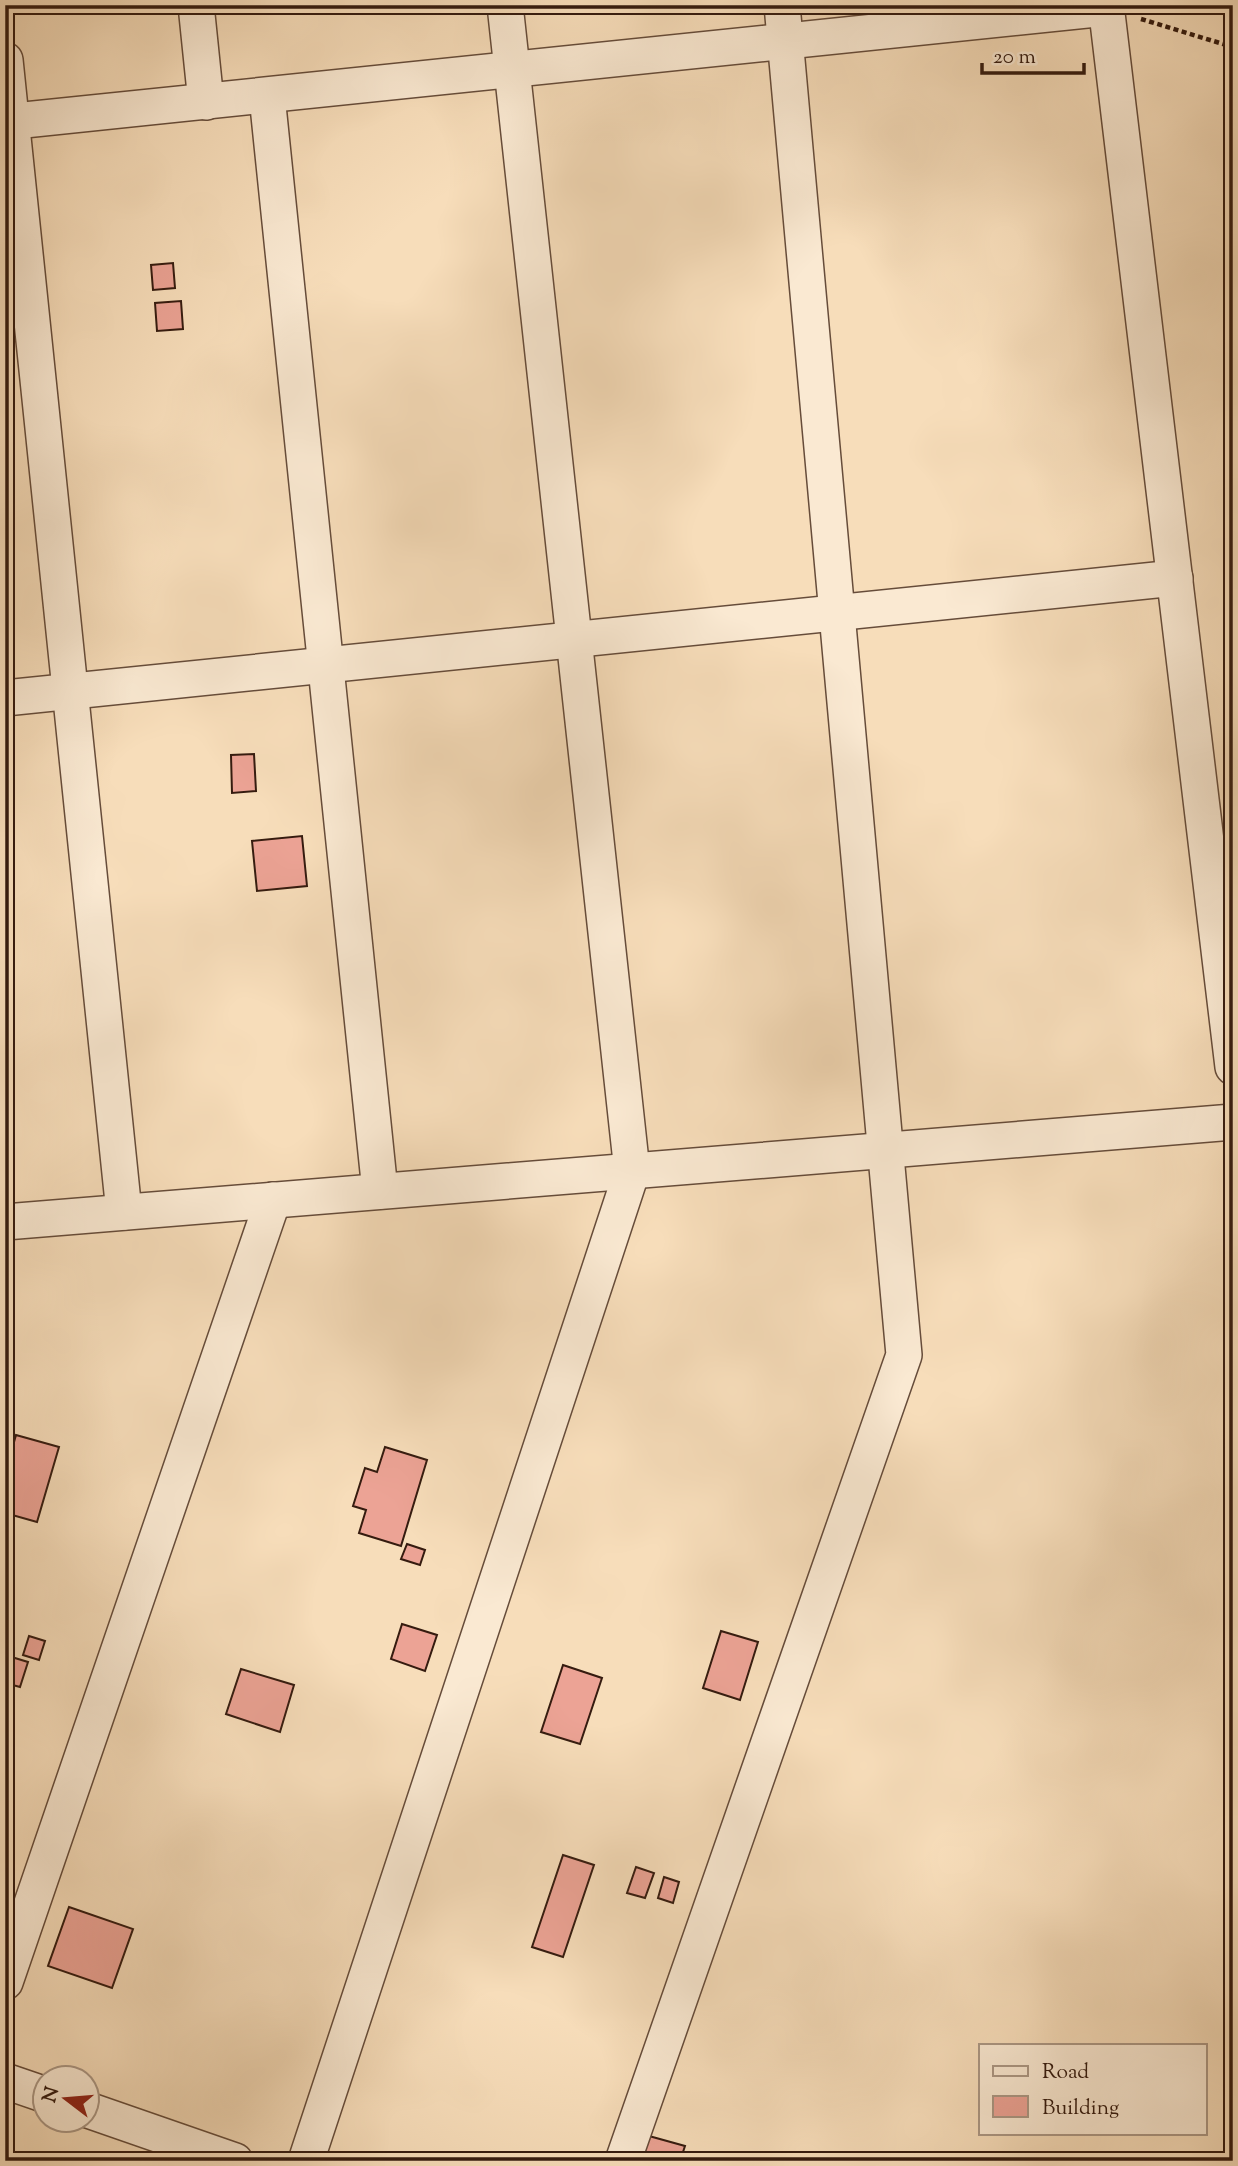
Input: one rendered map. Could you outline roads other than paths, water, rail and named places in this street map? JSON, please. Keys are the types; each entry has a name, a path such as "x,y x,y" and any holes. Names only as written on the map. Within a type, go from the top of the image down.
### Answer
{"street":[{"path":"196,5 206,102"},
{"path":"306,2161 632,1171 505,5"},
{"path":"623,2161 904,1355 782,5"},
{"path":"8,122 1106,7 1233,1067"},
{"path":"5,60 8,122 124,1212"},
{"path":"267,96 380,1191"},
{"path":"5,698 1175,578"},
{"path":"5,1222 1233,1122"},
{"path":"5,1982 272,1200"},
{"path":"5,2081 32,2090"},
{"path":"102,2115 235,2161"}]}
